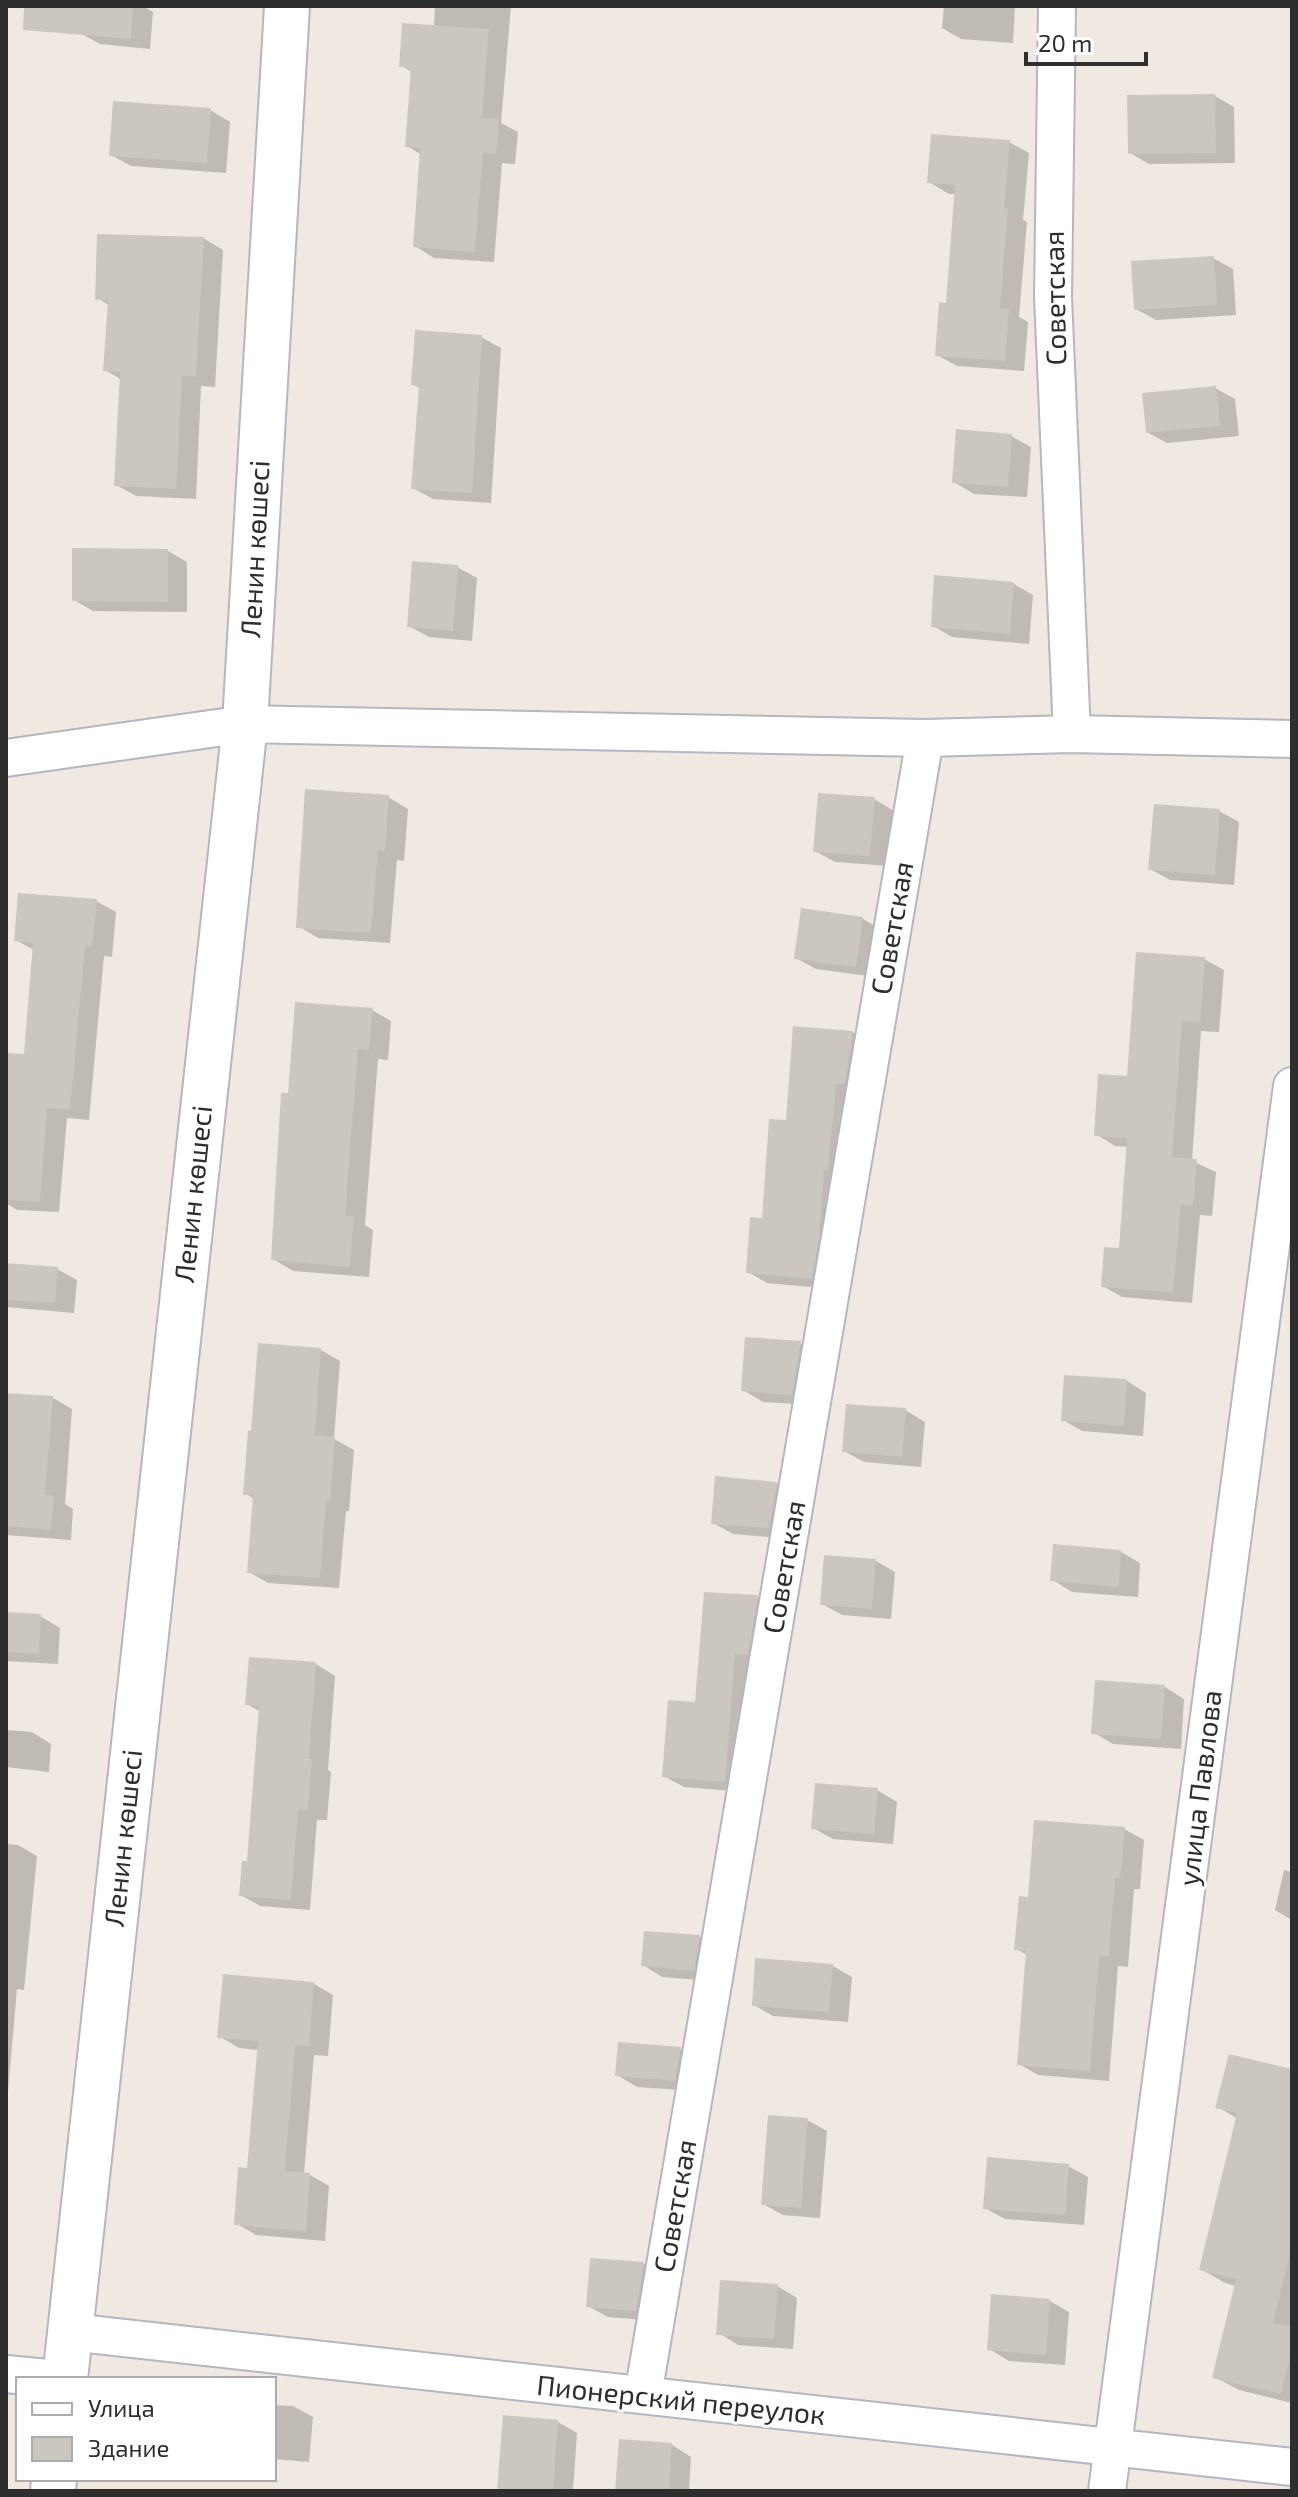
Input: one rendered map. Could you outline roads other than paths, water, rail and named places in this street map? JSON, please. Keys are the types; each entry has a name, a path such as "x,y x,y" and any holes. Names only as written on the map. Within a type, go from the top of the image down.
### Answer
{"street":[{"name":"Ленин көшесі","path":"65,2377 245,724 287,6"},
{"name":"Советская","path":"1057,6 1053,297 1072,734"},
{"path":"6,758 245,724 925,738 1072,734 1292,739"},
{"name":"Советская","path":"643,2395 925,738"},
{"name":"улица Павлова","path":"1107,2491 1292,1086"},
{"name":"Пионерский переулок","path":"70,2332 1292,2467"},
{"path":"6,2374 37,2377"}]}
